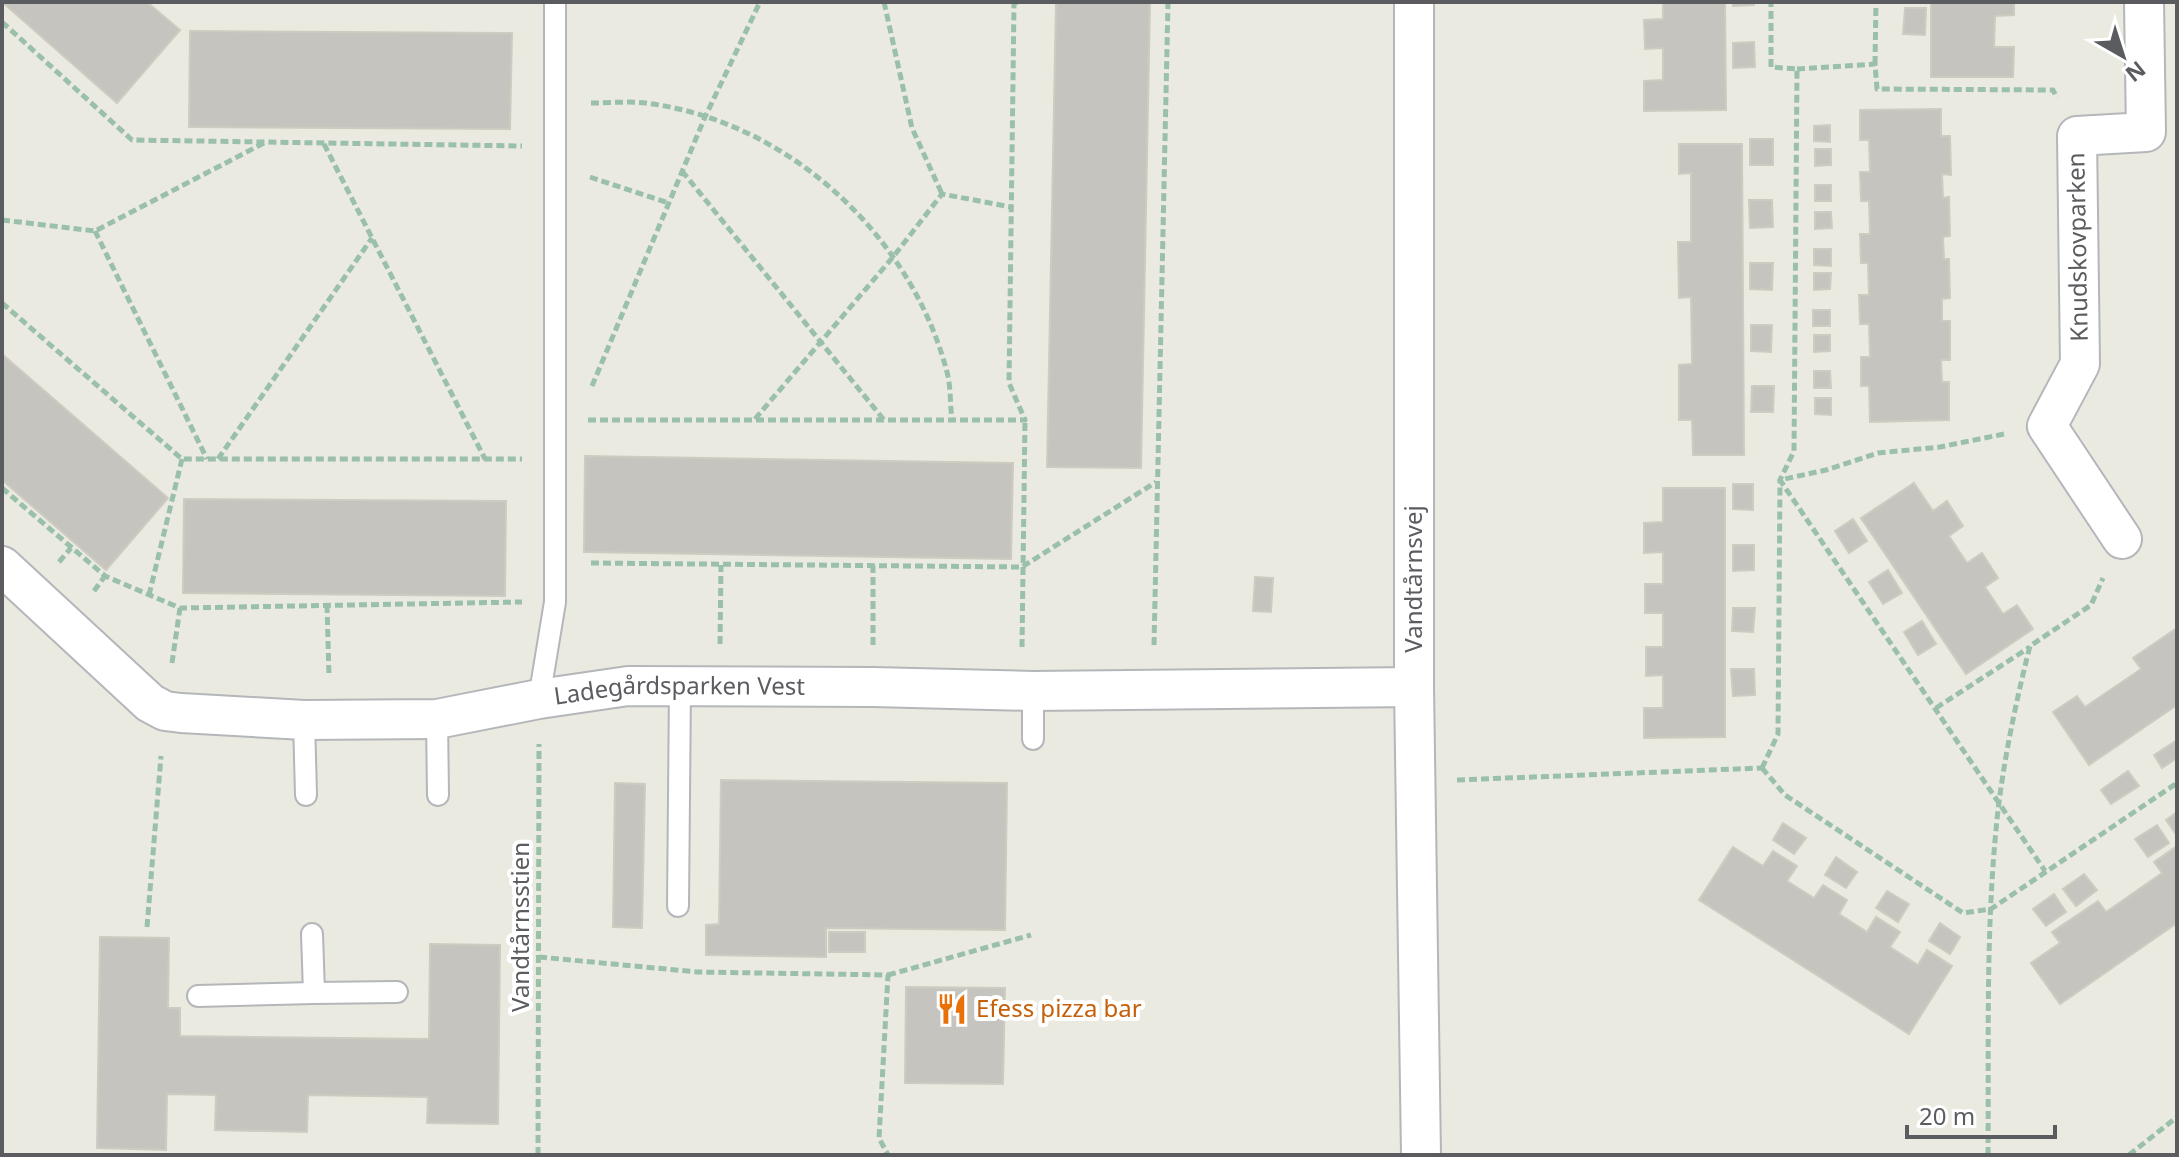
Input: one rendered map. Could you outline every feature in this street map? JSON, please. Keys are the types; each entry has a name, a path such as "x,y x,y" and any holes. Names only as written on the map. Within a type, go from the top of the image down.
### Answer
{"street":[{"name":"Vandtårnsvej","path":"1414,2 1414,687 1421,1155"},
{"name":"Knudskovparken","path":"2047,426 2080,364 2077,136 2161,131 2144,2"},
{"path":"2047,426 2122,539"},
{"path":"2,566 150,703 165,711"},
{"name":"Ladegårdsparken Vest","path":"165,711 317,720 437,719 628,686 1027,691 1414,687"}],"lane":[{"path":"539,699 555,602 555,2"},
{"path":"678,906 680,687"},
{"path":"1027,691 1033,739"},
{"path":"437,719 438,795"},
{"path":"306,795 317,720"},
{"path":"312,934 314,993"},
{"path":"198,996 397,992"}],"path":[{"path":"578,420 705,117 760,2"},
{"path":"884,2 912,128 942,194"},
{"path":"1017,2 1014,4 1009,383 1025,420 1022,567 1027,691"},
{"path":"1153,689 1168,2"},
{"path":"1771,2 1771,67 1797,69 1875,64"},
{"path":"1876,2 1877,89 2053,90 2077,136"},
{"path":"2,22 132,140 324,144 555,156 669,203"},
{"path":"1762,768 1778,734 1780,480 1794,451 1797,69"},
{"path":"555,103 645,103 705,117 762,140 831,186 893,257 913,290 948,374 952,420"},
{"path":"2,220 95,231 265,142"},
{"path":"324,144 485,459"},
{"path":"682,171 885,421"},
{"path":"942,194 1011,207"},
{"path":"754,420 893,257 942,194"},
{"path":"95,231 207,459"},
{"path":"218,459 372,238"},
{"path":"2,303 182,459 555,460"},
{"path":"555,420 1025,420"},
{"path":"1780,480 1826,470 1878,453 1940,447 2047,426"},
{"path":"149,595 182,459"},
{"path":"1780,480 2045,871"},
{"path":"554,563 1022,567 1157,481"},
{"path":"2,488 105,576 180,608 555,602"},
{"path":"1936,708 2091,605 2122,539"},
{"path":"720,686 721,565"},
{"path":"873,566 873,687"},
{"path":"317,720 327,605"},
{"path":"147,927 165,711 180,608"},
{"path":"1988,1155 1991,909 1999,802 2017,697 2030,646"},
{"name":"Vandtårnsstien","path":"538,1155 539,699"},
{"path":"1416,782 1762,768"},
{"path":"1762,768 1785,795 1963,913 1991,909 2177,783"},
{"path":"539,957 698,972 888,975 1031,935"},
{"path":"888,975 879,1138 888,1155"},
{"path":"2129,1155 2177,1117"}],"building":[{"path":"2,2 147,2 180,30 117,103"},
{"path":"1056,2 1150,2 1141,468 1047,467"},
{"path":"1663,2 1725,2 1726,110 1644,111 1644,81 1663,80 1663,48 1645,49 1644,20 1663,19"},
{"path":"1733,2 1754,2 1754,5 1733,6"},
{"path":"1931,2 2014,2 2014,15 1995,16 1994,47 2014,47 2013,77 1931,77"},
{"path":"1905,8 1926,8 1925,35 1903,34"},
{"path":"190,31 512,33 510,129 189,127"},
{"path":"1754,42 1755,67 1733,68 1733,43"},
{"path":"1941,109 1941,136 1950,136 1951,175 1942,174 1943,198 1949,197 1950,236 1943,237 1944,259 1949,259 1950,298 1942,299 1942,321 1950,321 1950,360 1941,360 1942,382 1949,382 1949,420 1870,422 1869,386 1861,386 1861,357 1870,357 1869,324 1860,324 1859,295 1869,295 1868,263 1861,263 1860,234 1870,234 1869,201 1861,201 1860,172 1870,172 1869,140 1860,140 1860,110"},
{"path":"1830,125 1830,142 1814,141 1814,126"},
{"path":"1750,139 1773,139 1773,165 1750,165"},
{"path":"1679,144 1742,144 1744,455 1693,455 1692,420 1679,420 1679,365 1692,364 1691,297 1679,298 1678,242 1691,242 1691,173 1679,174"},
{"path":"1815,149 1831,149 1831,165 1815,166"},
{"path":"1815,185 1831,185 1831,201 1815,201"},
{"path":"1749,200 1772,200 1773,227 1750,228"},
{"path":"1815,212 1831,212 1832,228 1815,229"},
{"path":"1814,249 1831,249 1831,266 1814,265"},
{"path":"1750,263 1773,263 1772,290 1750,289"},
{"path":"1814,273 1831,273 1830,289 1814,290"},
{"path":"1813,310 1830,310 1830,326 1813,326"},
{"path":"1751,325 1772,325 1771,352 1751,351"},
{"path":"1814,335 1830,335 1830,351 1814,352"},
{"path":"2,354 168,498 106,570 2,480"},
{"path":"1814,371 1830,371 1831,388 1814,388"},
{"path":"1752,386 1774,386 1773,412 1751,412"},
{"path":"1815,398 1831,398 1831,415 1815,414"},
{"path":"585,456 1013,463 1011,559 584,552"},
{"path":"1914,483 1933,511 1947,501 1963,526 1949,536 1967,563 1982,553 1998,578 1985,587 2003,614 2017,605 2033,629 1966,674 1861,518"},
{"path":"1733,484 1753,484 1753,510 1733,509"},
{"path":"1663,488 1725,488 1725,737 1644,738 1644,708 1663,708 1663,675 1646,676 1646,647 1663,647 1663,613 1645,613 1645,584 1663,584 1663,552 1644,553 1644,523 1663,522"},
{"path":"184,499 506,501 505,596 183,593"},
{"path":"1853,519 1867,541 1849,553 1835,531"},
{"path":"1733,545 1754,545 1754,570 1733,571"},
{"path":"1888,570 1902,593 1883,604 1869,582"},
{"path":"1255,577 1273,578 1271,612 1253,611"},
{"path":"1733,608 1755,608 1753,632 1732,631"},
{"path":"1922,621 1936,644 1918,655 1904,632"},
{"path":"2177,628 2177,705 2089,765 2053,712 2077,696 2085,707 2141,669 2133,658"},
{"path":"1731,669 1754,669 1755,695 1733,696"},
{"path":"2177,740 2177,758 2162,768 2154,755"},
{"path":"2128,771 2139,786 2111,804 2101,790"},
{"path":"721,780 1007,783 1005,930 826,928 826,957 706,955 706,925 719,924"},
{"path":"615,783 645,784 642,928 613,927"},
{"path":"2177,812 2177,836 2166,820"},
{"path":"1783,823 1806,838 1794,854 1773,840"},
{"path":"2157,825 2169,843 2148,857 2135,839"},
{"path":"2177,846 2177,923 2060,1004 2031,963 2060,943 2052,932 2098,901 2106,912 2162,873 2154,862"},
{"path":"1733,847 1763,866 1773,851 1797,866 1787,881 1814,898 1823,885 1847,900 1839,914 1867,932 1876,917 1900,932 1890,947 1918,965 1927,950 1952,966 1909,1034 1699,900"},
{"path":"1836,857 1857,872 1846,888 1825,875"},
{"path":"2084,874 2097,890 2076,906 2063,889"},
{"path":"1887,891 1909,904 1898,922 1876,908"},
{"path":"2054,894 2066,912 2046,926 2033,909"},
{"path":"1940,923 1960,937 1950,954 1929,941"},
{"path":"829,932 865,932 865,952 829,952"},
{"path":"100,937 169,938 168,1008 180,1008 180,1036 429,1039 430,944 500,945 498,1124 427,1123 428,1097 308,1095 307,1132 215,1130 216,1095 167,1094 166,1150 97,1148"},
{"path":"906,987 1005,988 1003,1084 905,1083"}],"place":[{"name":"Efess pizza bar","path":"952,1009"}]}
